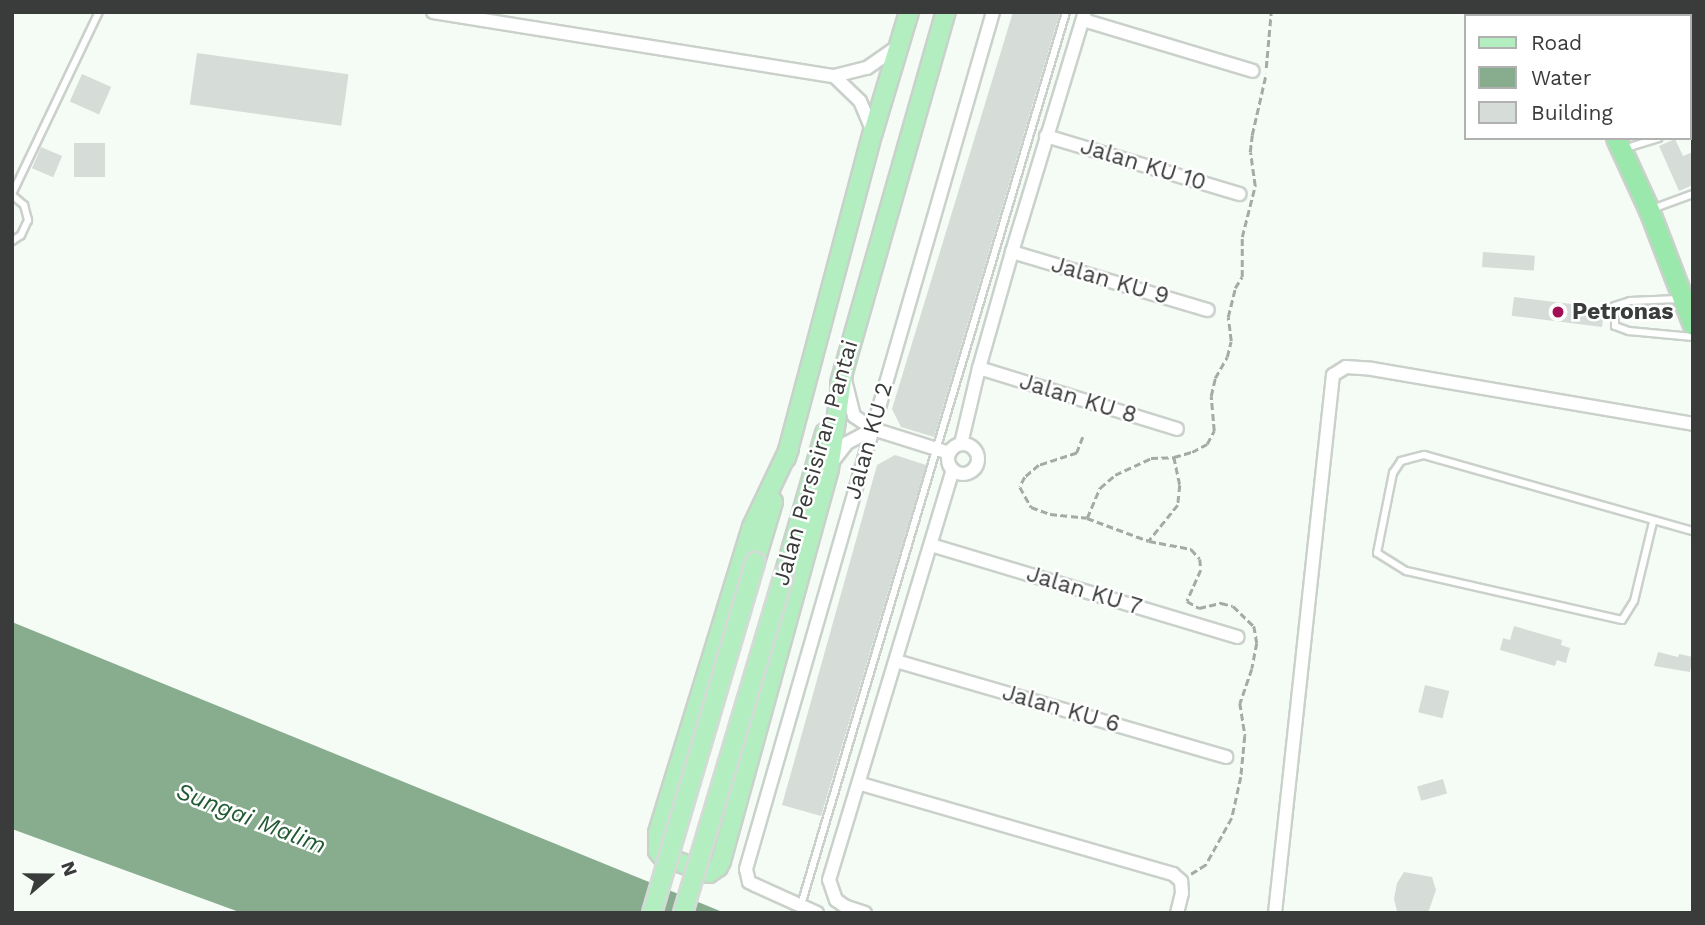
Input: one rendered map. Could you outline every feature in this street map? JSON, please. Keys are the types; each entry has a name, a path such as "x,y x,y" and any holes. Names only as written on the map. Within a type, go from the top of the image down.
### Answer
{"highway":[{"path":"1619,144 1649,210 1693,326"}],"main road":[{"name":"Jalan Persisiran Pantai","path":"652,913 789,449 873,132 909,12"},
{"name":"Jalan Persisiran Pantai","path":"683,913 843,373 946,12"},
{"path":"789,449 752,527 659,833 658,851 662,856 709,873 715,871 721,861 830,469 843,373"}],"street":[{"path":"433,12 834,76 867,68 898,46"},
{"name":"Jalan KU 2","path":"800,906 749,882 746,869 993,12"},
{"path":"961,444 975,449 978,464 967,474 953,470 948,462 949,453 961,444 979,368 1012,252 1084,16 1252,71"},
{"path":"834,76 860,101 873,132"},
{"name":"Jalan KU 10","path":"1046,136 1239,194"},
{"name":"Jalan KU 9","path":"1012,252 1208,310"},
{"path":"1275,913 1333,375 1346,367 1371,369 1693,424"},
{"name":"Jalan KU 8","path":"979,368 1177,429"},
{"path":"843,373 854,416 873,429 949,453"},
{"path":"830,469 837,452 873,429"},
{"path":"864,913 846,907 836,900 829,880 953,470"},
{"name":"Jalan KU 7","path":"931,545 1237,637"},
{"name":"Jalan KU 6","path":"896,661 1226,757"},
{"path":"860,784 1173,874 1181,881 1182,892 1177,913"},
{"path":"800,906 817,913"}],"lane":[{"path":"12,241 21,235 28,220 24,205 12,194 99,12"},
{"path":"800,906 1066,12"},
{"path":"1619,144 1645,140"},
{"path":"1649,210 1693,194"},
{"path":"1684,299 1630,300 1615,306 1615,326 1629,331 1693,337"},
{"path":"1653,522 1634,601 1622,620 1406,571 1377,553 1393,474 1401,461 1424,455 1653,522 1693,531"}],"path":[{"path":"1087,518 1100,488 1115,475 1151,458 1174,457 1206,444 1214,430 1211,396 1231,341 1228,317 1235,288 1242,278 1242,237 1255,186 1250,152 1266,76 1271,12"},
{"path":"1083,437 1077,453 1039,466 1025,477 1020,487 1031,507 1050,514 1087,518 1149,541 1191,549 1200,559 1201,570 1186,601 1199,608 1221,603 1233,606 1254,626 1257,643 1252,669 1240,703 1245,736 1241,777 1232,818 1206,865 1181,881"},
{"path":"1149,541 1178,505 1180,485 1174,457"}],"water":[{"name":"Sungai Malim","path":"12,622 725,913 242,913 12,829"}],"building":[{"path":"1013,12 1060,12 934,437 901,427 892,409"},
{"path":"197,53 349,74 341,126 190,104"},
{"path":"82,74 111,87 99,114 70,101"},
{"path":"1675,140 1683,156 1693,152 1693,185 1679,191 1659,146"},
{"path":"74,143 105,143 105,177 74,177"},
{"path":"41,147 62,156 53,177 32,168"},
{"path":"1483,252 1535,256 1534,271 1482,267"},
{"name":"Petronas","path":"1514,297 1604,308 1602,327 1512,316"},
{"path":"895,455 926,465 821,816 782,805 877,465"},
{"path":"1514,626 1562,640 1561,645 1570,648 1566,663 1557,660 1555,666 1500,650 1503,638 1510,640"},
{"path":"1658,652 1678,657 1679,654 1693,657 1690,672 1654,666"},
{"path":"1425,685 1449,691 1442,718 1418,712"},
{"path":"1443,779 1447,793 1421,801 1417,786"},
{"path":"1404,872 1432,877 1436,890 1428,913 1397,911 1394,899 1397,883"}],"place":[{"name":"Petronas","path":"1558,312"}]}
